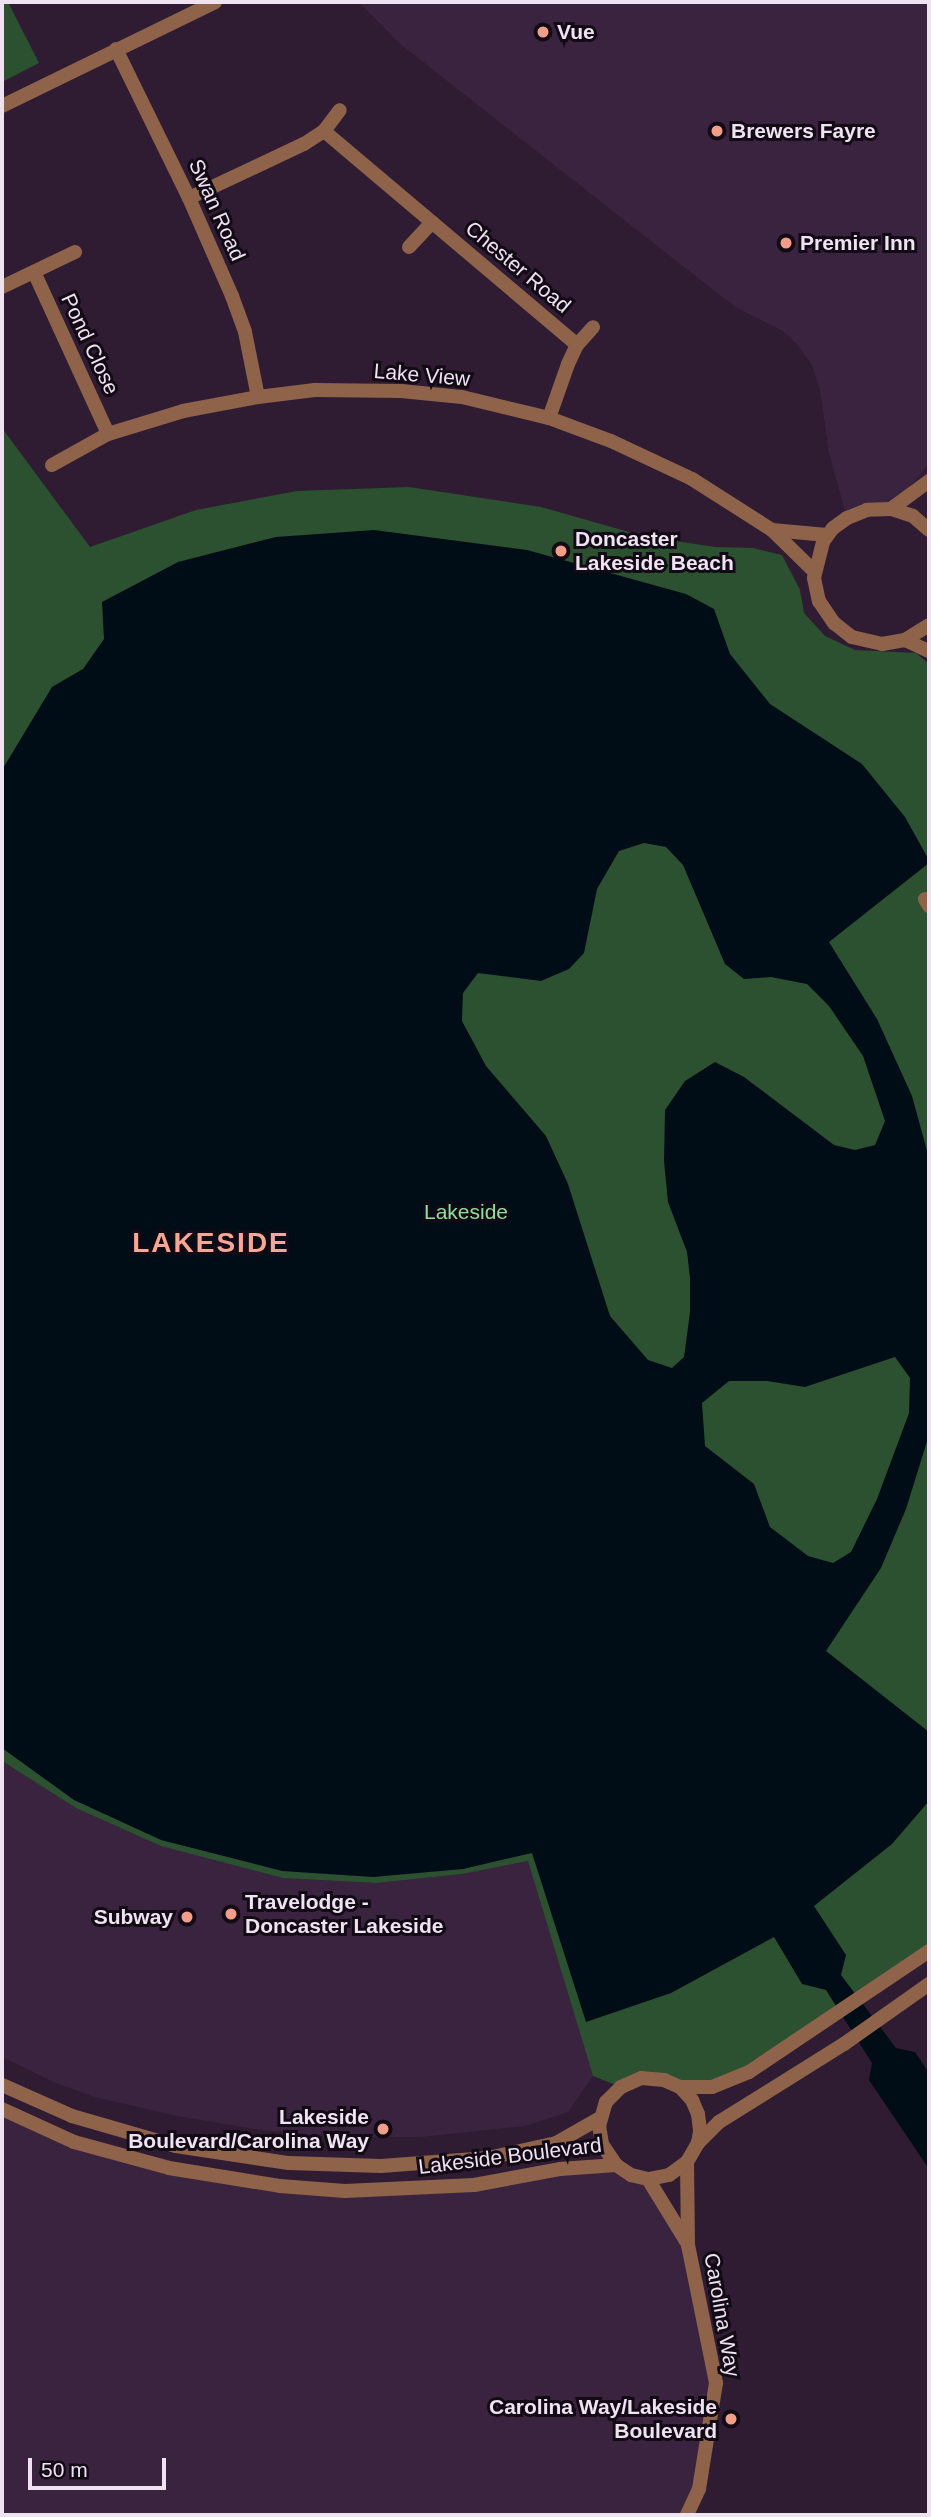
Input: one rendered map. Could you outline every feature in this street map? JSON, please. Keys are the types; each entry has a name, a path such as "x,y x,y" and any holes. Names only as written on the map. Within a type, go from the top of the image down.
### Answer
{"street":[{"path":"2,106 215,2"},
{"name":"Swan Road","path":"116,49 190,198 245,332 258,397"},
{"path":"190,198 304,144 324,131 340,110"},
{"name":"Chester Road","path":"324,131 578,345"},
{"path":"409,247 432,222"},
{"path":"2,287 75,252"},
{"name":"Pond Close","path":"34,272 108,434"},
{"name":"Chester Road","path":"549,418 578,345 593,327"},
{"name":"Lake View","path":"52,465 108,434 183,411 258,397 315,390 401,391 463,397 549,418 611,441 692,479 772,530 815,572"},
{"path":"891,509 929,481"},
{"path":"929,530 914,516 891,509 867,510 848,518 827,535 818,555 815,572 819,601 834,623 852,637 882,644 905,640 929,625"},
{"name":"Lake View","path":"772,530 827,535"},
{"path":"905,640 929,651"},
{"path":"929,1951 749,2072 712,2087 680,2087 664,2080 641,2078 621,2087 607,2102 600,2118 601,2144 616,2165 631,2175 648,2179 669,2175 687,2162 698,2143 719,2122 775,2088 929,1984"},
{"name":"Lakeside Boulevard","path":"2,2085 72,2116 176,2146 289,2163 382,2166 488,2158 556,2143 600,2118"},
{"path":"680,2087 692,2100 698,2114 698,2143"},
{"name":"Lakeside Boulevard","path":"2,2109 75,2142 142,2161 280,2186 345,2191 474,2185 560,2169 616,2165"},
{"path":"687,2162 688,2245"},
{"path":"648,2179 688,2245"},
{"name":"Carolina Way","path":"687,2515 699,2489 716,2383 688,2245"}],"shaded area":[{"path":"359,2 929,2 929,464 891,509 847,518 829,453 820,389 812,365 797,344 783,331 739,309 721,296 399,43"},
{"name":"Lakeside","path":"374,530 527,550 686,594 714,609 730,654 770,704 862,764 905,817 929,860 929,863 829,942 877,1019 912,1096 929,1158 929,1435 906,1509 881,1568 826,1651 929,1732 929,1801 892,1844 814,1906 846,1955 841,1975 896,2048 915,2052 929,2073 929,2169 869,2080 872,2063 826,1990 802,1984 774,1937 671,1993 586,2022 532,1853 463,1869 373,1877 282,1871 161,1840 74,1800 2,1748 2,770 52,687 83,669 104,639 102,602 178,562 276,537","holes":["644,843 666,847 683,865 725,964 744,979 771,977 807,984 829,1006 863,1056 885,1121 875,1145 855,1150 834,1145 744,1077 715,1062 685,1081 665,1110 664,1161 668,1202 687,1252 690,1278 690,1312 684,1357 672,1368 648,1360 610,1316 568,1184 546,1136 486,1066 462,1021 463,993 478,973 541,981 569,969 584,953 597,889 619,851","895,1357 910,1378 909,1413 877,1499 851,1552 833,1563 808,1556 770,1527 754,1484 705,1446 702,1403 729,1381 767,1381 805,1387"]},
{"path":"2,1761 76,1808 161,1846 283,1878 376,1883 462,1874 528,1861 593,2076 568,2112 525,2126 420,2137 338,2137 261,2130 177,2116 95,2097 56,2083 2,2057"},
{"path":"2,2109 74,2142 280,2186 415,2189 583,2166 648,2179 688,2245 716,2383 687,2515 2,2515"}],"green space":[{"path":"2,2 11,2 9,4 39,63 2,82"},
{"name":"Lakeside","path":"2,428 90,547 196,510 297,491 409,487 541,507 643,536 715,547 753,548 782,555 800,590 804,613 825,636 855,650 916,653 929,664 929,1951 712,2087 664,2080 621,2087 593,2076 528,1861 462,1874 376,1883 283,1878 161,1846 76,1808 2,1761"}],"place":[{"name":"Vue","path":"543,32"},
{"name":"Brewers Fayre","path":"717,131"},
{"name":"Premier Inn","path":"786,243"},
{"name":"Doncaster Lakeside Beach","path":"561,551"},
{"name":"Travelodge - Doncaster Lakeside","path":"231,1914"},
{"name":"Subway","path":"187,1917"},
{"name":"Lakeside Boulevard/Carolina Way","path":"383,2129"},
{"name":"Carolina Way/Lakeside Boulevard","path":"731,2419"}],"district":[{"name":"LAKESIDE","path":"211,1243"}]}
